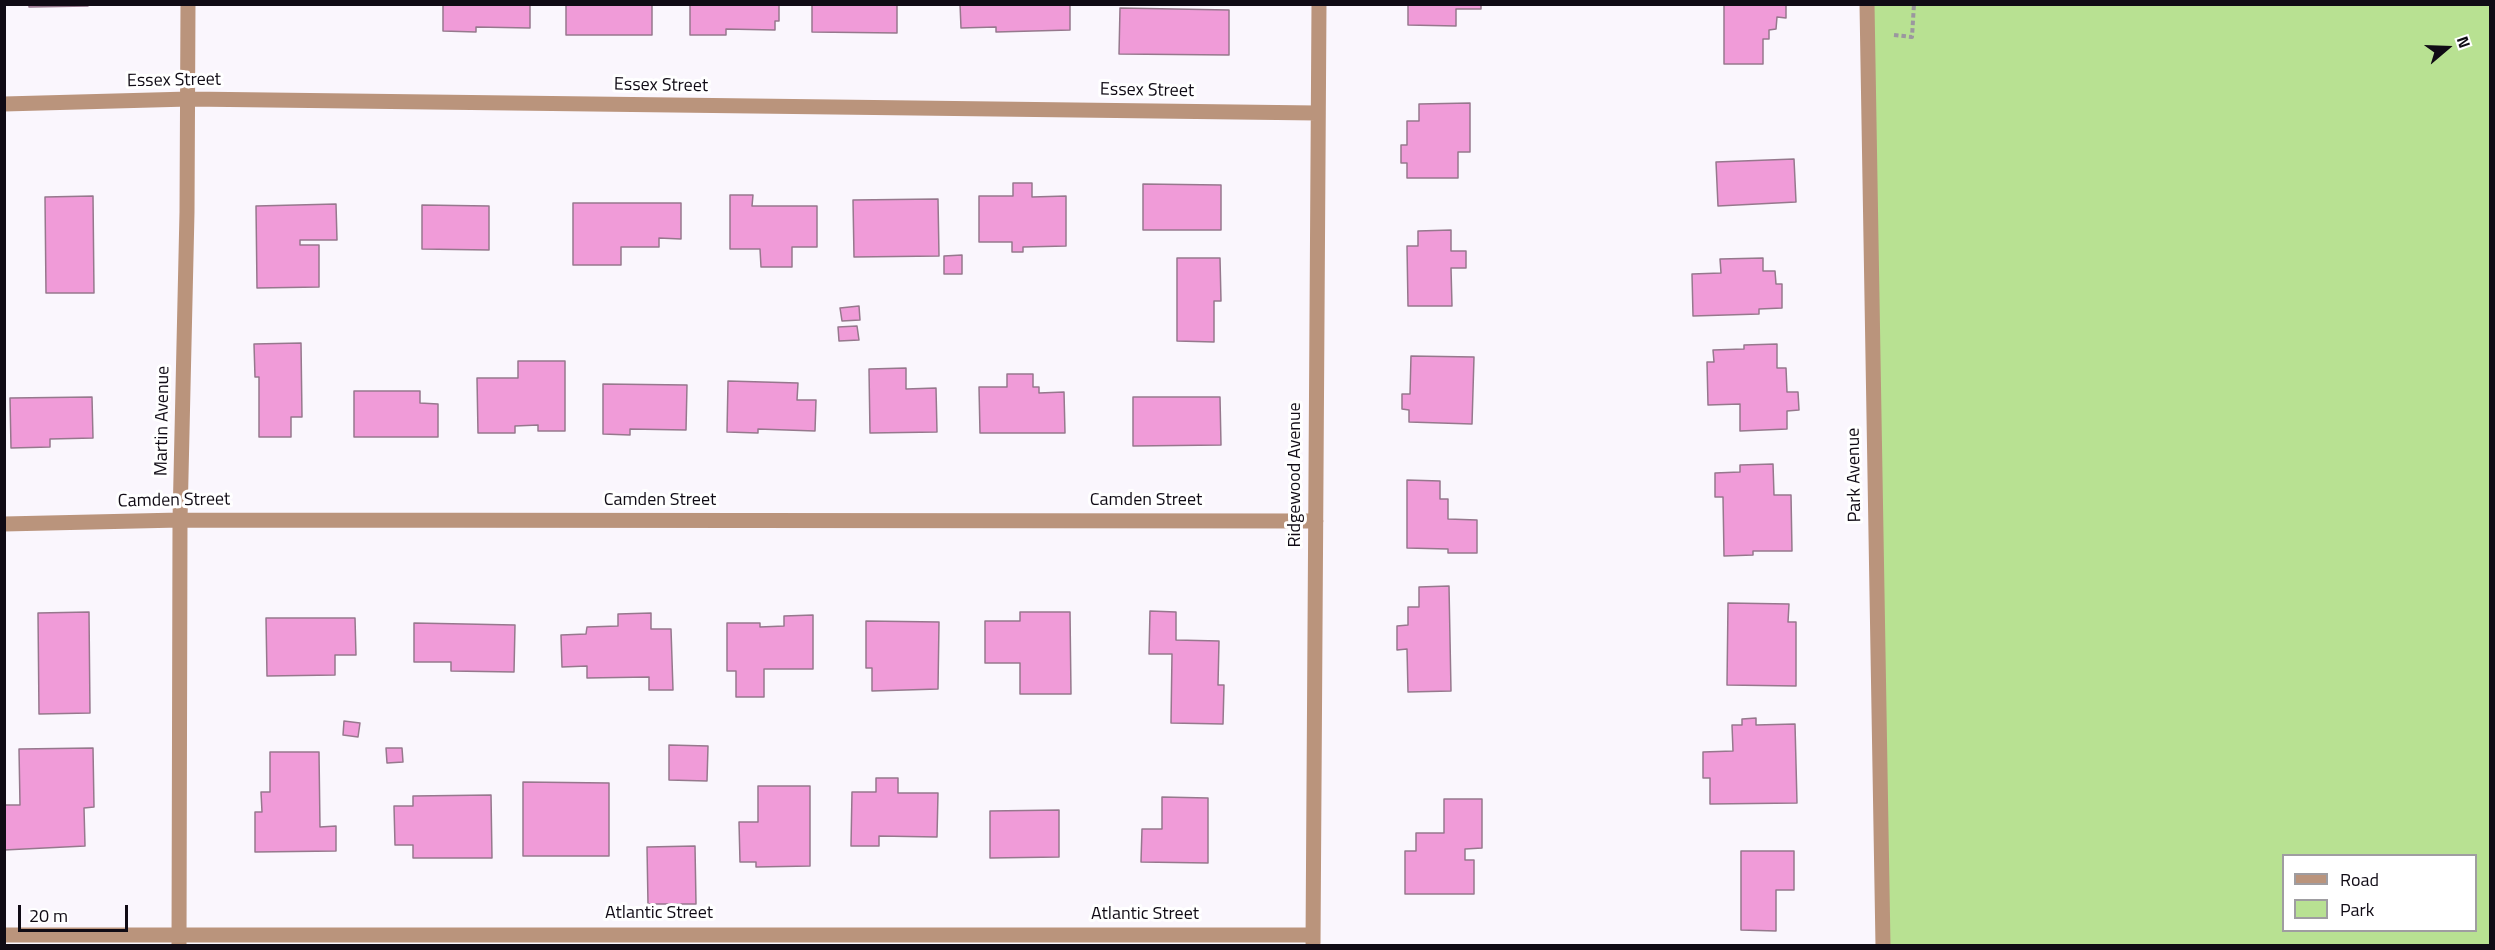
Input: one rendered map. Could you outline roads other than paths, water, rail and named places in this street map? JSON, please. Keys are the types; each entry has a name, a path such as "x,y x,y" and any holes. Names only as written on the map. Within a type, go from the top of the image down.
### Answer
{"street":[{"name":"Martin Avenue","path":"179,939 180,520 189,99 188,4"},
{"name":"Ridgewood Avenue","path":"1313,940 1319,4"},
{"name":"Park Avenue","path":"1867,4 1883,945"},
{"name":"Essex Street","path":"4,105 189,99 1317,113"},
{"name":"Camden Street","path":"4,524 180,520 1316,521"},
{"name":"Atlantic Street","path":"4,935 179,939 1313,940"}]}
